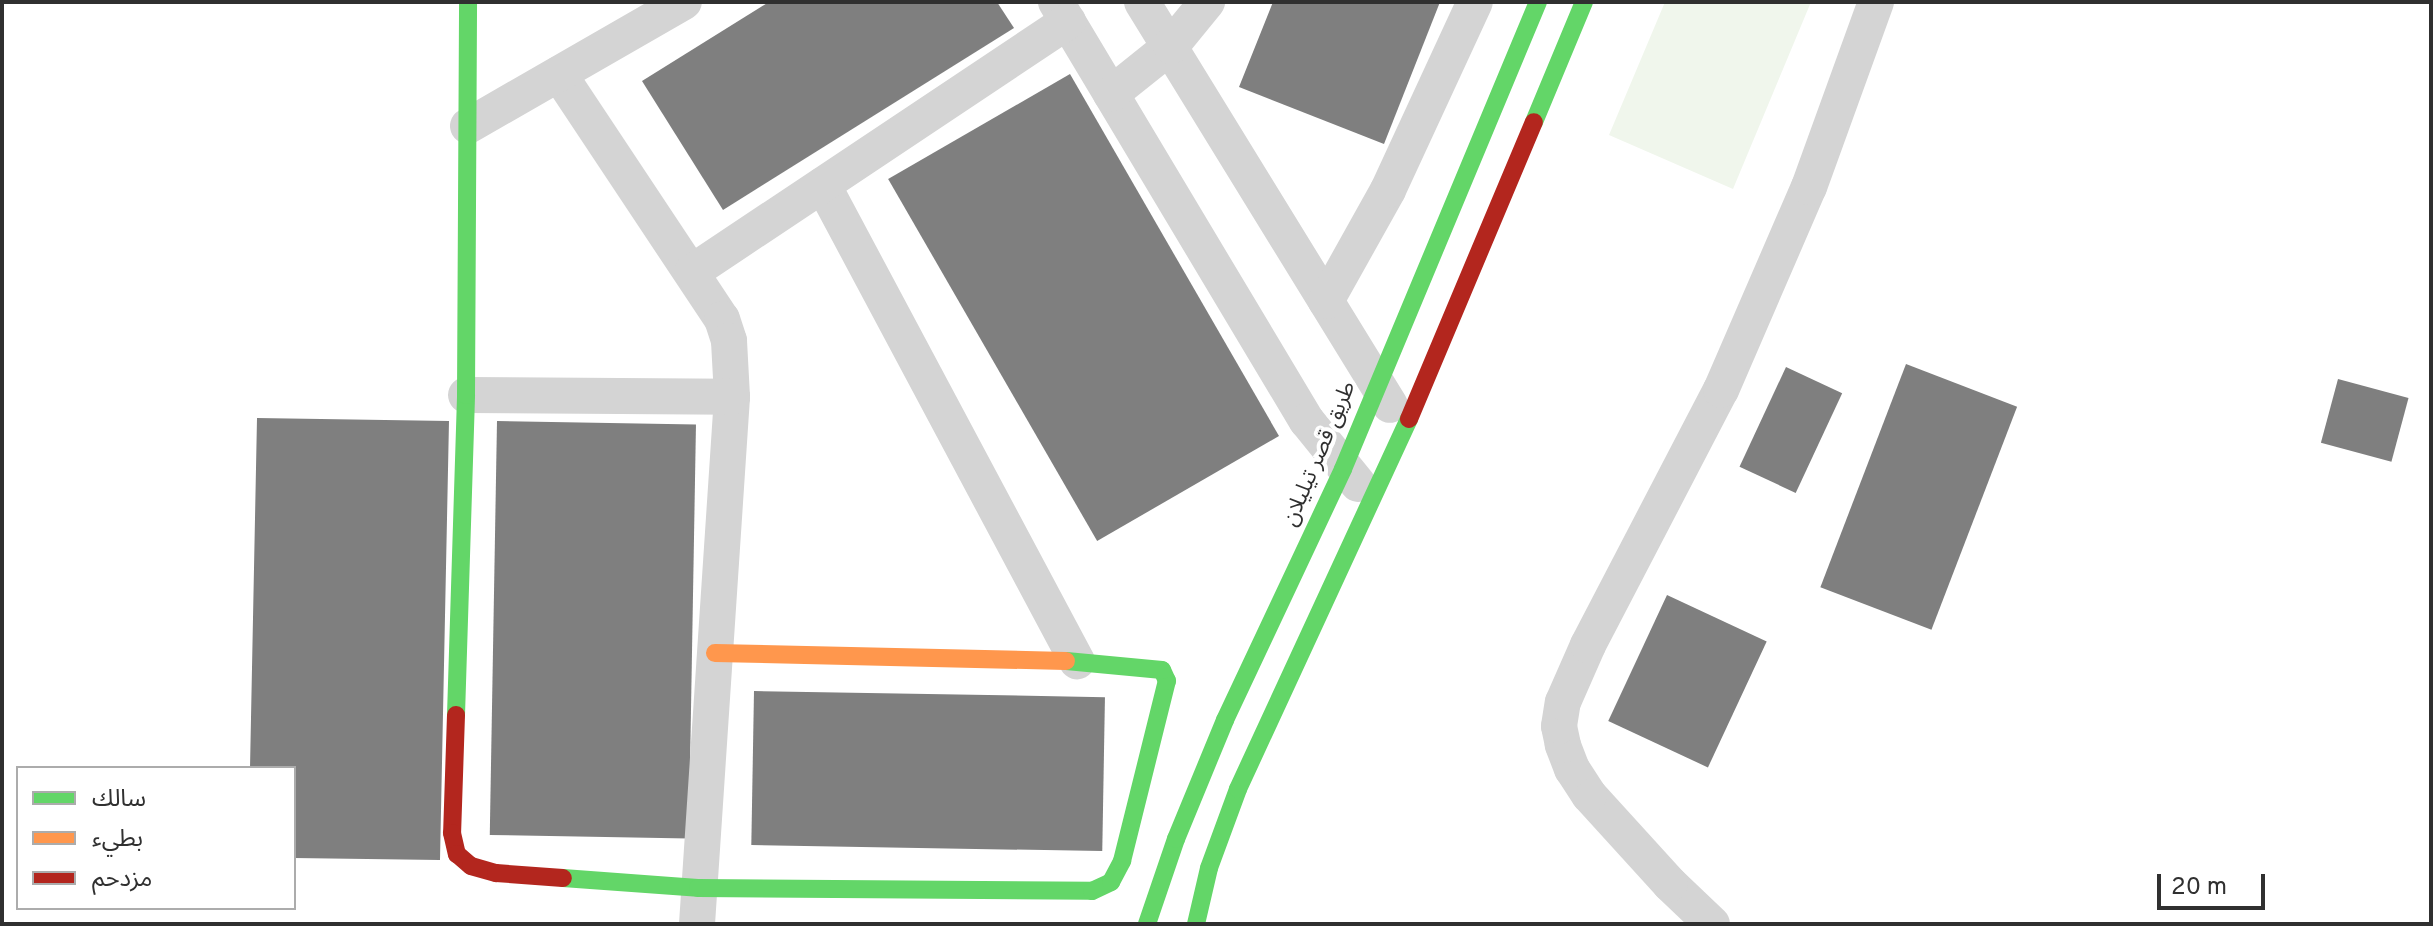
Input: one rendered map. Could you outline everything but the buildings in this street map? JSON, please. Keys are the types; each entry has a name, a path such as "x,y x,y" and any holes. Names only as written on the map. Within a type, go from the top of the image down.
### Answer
{"street":[{"path":"468,2 466,395 452,833 457,854 471,866 496,873 698,888 1092,891 1111,882 1122,861 1167,678 1160,669 1077,661 715,653"},
{"path":"468,126 684,2"},
{"path":"1142,2 1376,386 1405,425"},
{"path":"1111,94 1171,46 1207,2"},
{"path":"1326,301 1388,190 1475,2"},
{"name":"طريق قصر تيليلان","path":"1147,924 1176,839 1225,720 1343,469 1538,2"},
{"path":"1196,924 1209,868 1238,789 1373,500 1584,2"},
{"path":"1712,924 1670,884 1589,795 1572,769 1563,745 1559,726 1563,702 1588,645 1721,390 1809,187 1876,2"},
{"path":"692,272 823,185 1062,12 1307,421 1343,469 1373,500"},
{"path":"559,74 722,319 729,341 732,397 697,924"},
{"path":"823,185 1077,661"},
{"path":"466,395 732,397"}],"shaded area":[{"path":"1665,2 1811,2 1733,189 1609,135"}],"traffic: fast":[{"path":"456,715 466,395 468,2"},
{"path":"1147,924 1176,839 1225,720 1343,469 1538,2"},
{"path":"1534,122 1584,2"},
{"path":"1196,924 1209,868 1238,789 1409,419"},
{"path":"563,878 698,888 1092,891 1111,882 1122,861 1167,681 1162,670 1066,661"}],"traffic: slow":[{"path":"715,653 1066,661"}],"traffic: jam":[{"path":"1409,419 1534,122"},
{"path":"456,715 452,833 457,854 471,866 496,873 563,878"}]}
